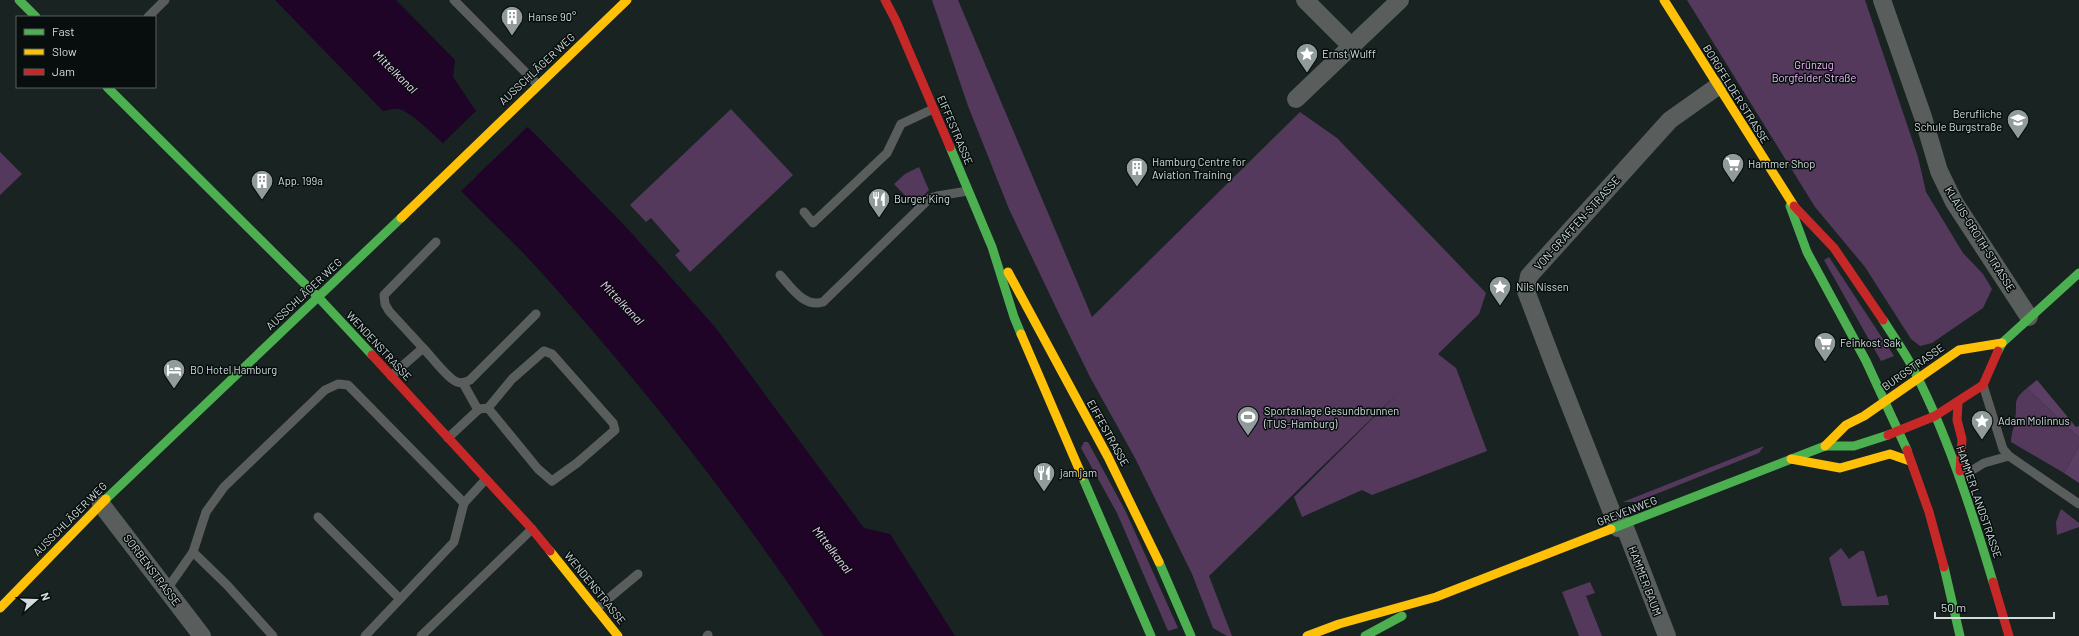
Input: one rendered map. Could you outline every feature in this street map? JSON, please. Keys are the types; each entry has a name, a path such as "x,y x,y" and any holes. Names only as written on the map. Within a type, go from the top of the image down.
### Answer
{"main road":[{"path":"19,0 35,16"},
{"name":"AUSSCHLÄGER WEG","path":"0,608 102,504 272,340 319,298 496,125 627,0"},
{"name":"EIFFESTRASSE","path":"885,0 896,21 992,247 1014,317 1151,636"},
{"name":"EIFFESTRASSE","path":"892,0 896,21"},
{"name":"BORGFELDER STRASSE","path":"1664,0 1789,201 1834,248 1859,283 1918,379"},
{"name":"WENDENSTRASSE","path":"108,88 319,298 532,528 618,636"},
{"name":"BORGFELDER STRASSE","path":"1789,201 1794,222 1806,251 1886,402"},
{"name":"EIFFESTRASSE","path":"992,247 1019,290 1066,382 1108,457 1160,563 1191,636"},
{"path":"1935,416 1958,403 1983,385 2002,343 2079,273"},
{"name":"BURGSTRASSE","path":"1886,402 1958,350 2002,343"},
{"path":"1908,457 1916,424 1929,401 1942,362"},
{"name":"HAMMER LANDSTRASSE","path":"1918,379 1929,401 1959,478 1978,533 2009,636"},
{"path":"1886,402 1928,511 1942,559 1960,636"},
{"name":"GREVENWEG","path":"1825,446 1846,425 1886,402"},
{"path":"1958,403 1957,420 1962,439 1959,478"},
{"path":"1864,416 1890,412 1905,417 1946,444"},
{"name":"GREVENWEG","path":"1307,636 1339,624 1436,598 1825,446 1854,446 1898,432 1935,416"},
{"path":"1791,459 1840,468 1890,454 1908,457"},
{"path":"1942,559 1963,608"},
{"name":"GREVENWEG","path":"1365,636 1436,598"}],"street":[{"path":"1305,0 1352,47"},
{"path":"1296,99 1400,0"},
{"name":"KLAUS-GROTH-STRASSE","path":"1882,0 1923,117 1939,171 1954,202 2029,317"},
{"name":"VON-GRAFFEN-STRASSE","path":"1621,527 1554,366 1526,291 1529,276 1670,120 1718,86"},
{"name":"SORBENSTRASSE","path":"102,504 202,636"},
{"name":"HAMMER BAUM","path":"1621,527 1667,636"}],"lane":[{"path":"149,16 165,0"},
{"path":"454,0 538,85"},
{"path":"804,212 813,223 887,153 901,124 933,109"},
{"path":"780,275 807,302 814,304 823,302 930,198 968,191"},
{"path":"436,242 384,296 385,304 389,311 452,379 463,383 470,380 536,314"},
{"path":"391,376 423,348"},
{"path":"448,438 478,410 488,408 512,379 544,351 552,354 613,423 615,430 577,463 552,481 538,469 488,408"},
{"path":"463,383 478,410"},
{"path":"166,589 193,552 206,512 224,487 324,390 338,384 348,385 416,452 464,503"},
{"path":"1983,385 2000,442 2009,456 2079,504"},
{"path":"1959,478 1984,463 2004,456 2009,456"},
{"path":"365,636 454,542 464,503 486,479"},
{"path":"318,517 400,599"},
{"path":"421,636 532,528"},
{"path":"193,552 227,585 273,636"},
{"path":"596,609 638,574"}],"green space":[{"name":"Sportanlage Gesundbrunnen (TUS-Hamburg)","path":"932,0 958,0 1092,317 1300,112 1337,138 1486,293 1479,314 1438,354 1456,368 1487,451 1372,495 1362,490 1302,517 1294,497 1400,391 1209,576 1232,636 1227,636 1213,628 1192,574 1135,458 1090,377 1009,209 968,106"},
{"name":"Grünzug Borgfelder Straße","path":"1687,0 1865,0 1918,157 1926,192 1963,253 1983,274 1992,289 1983,308 1932,343 1920,346 1911,339 1865,267 1815,207"},
{"path":"731,109 793,175 690,272 675,255 680,251 651,218 646,222 630,205"},
{"path":"0,152 22,174 0,195"},
{"path":"919,167 929,190 914,205 894,184 905,174"},
{"path":"1829,257 1894,356 1881,361 1824,260"},
{"path":"2027,388 2079,438 2079,446 2064,473 2011,442 2016,414 2016,402 2022,392"},
{"path":"1084,442 1088,442 1126,512 1178,628 1168,631 1117,513 1081,448"},
{"path":"1764,446 1759,453 1636,502 1623,502"},
{"path":"2061,509 2079,523 2079,527 2057,535 2056,522"},
{"path":"1841,548 1849,559 1860,551 1864,551 1877,597 1887,595 1889,605 1842,606 1829,558"},
{"path":"1590,582 1595,593 1586,596 1602,636 1579,636 1562,592"}],"shaded area":[{"path":"2037,380 2076,427 2079,426 2079,438 2027,388"},
{"path":"2079,446 2079,483 2064,473"}],"water":[{"name":"Mittelkanal","path":"275,0 396,0 455,60 453,77 474,108 510,144 527,127 534,133 626,227 715,327 864,528 890,534 955,636 824,636 792,588 724,494 653,403 616,358 521,250 461,191 476,177 439,139 407,112 399,109 383,111"}],"pier":[{"path":"478,109 512,142 474,178 442,144"}],"traffic: fast":[{"path":"19,0 35,16"},
{"path":"108,88 319,298 372,355"},
{"path":"950,147 992,247 1014,317 1021,334"},
{"path":"1790,206 1807,252 1866,361 1907,450"},
{"path":"106,499 401,218"},
{"path":"1998,351 2002,343 2079,273"},
{"path":"1883,320 1909,361 1946,441 1967,498 1993,582"},
{"path":"1611,529 1825,446 1854,446 1888,435"},
{"path":"1082,476 1151,636"},
{"path":"1159,562 1191,636"},
{"path":"1944,567 1960,636"},
{"path":"1365,636 1402,616"}],"traffic: slow":[{"path":"401,218 627,0"},
{"path":"1664,0 1794,206"},
{"path":"1008,272 1108,457 1159,562"},
{"path":"1021,334 1082,476"},
{"path":"1825,446 1846,425 1864,416 1959,350 2002,343"},
{"path":"1791,459 1840,468 1890,454 1910,461"},
{"path":"0,608 106,499"},
{"path":"1307,636 1339,624 1436,597 1611,529"},
{"path":"550,551 618,636"}],"traffic: jam":[{"path":"885,0 896,21 950,147"},
{"path":"1794,206 1834,248 1883,320"},
{"path":"1888,435 1935,416 1983,385 1998,351"},
{"path":"372,355 532,529 550,551"},
{"path":"1958,403 1957,420 1962,439 1960,471"},
{"path":"1907,450 1929,512 1944,567"},
{"path":"1993,582 2009,636"}],"place":[{"name":"Hanse 90°","path":"512,36"},
{"name":"Ernst Wulff","path":"1307,74"},
{"name":"Berufliche Schule Burgstraße","path":"2018,140"},
{"name":"Hammer Shop","path":"1733,184"},
{"name":"Hamburg Centre for Aviation Training","path":"1137,188"},
{"name":"App. 199a","path":"262,200"},
{"name":"Burger King","path":"879,218"},
{"name":"Nils Nissen","path":"1500,306"},
{"name":"Feinkost Sak","path":"1825,362"},
{"name":"BO Hotel Hamburg","path":"174,390"},
{"name":"Sportanlage Gesundbrunnen (TUS-Hamburg)","path":"1248,436"},
{"name":"Adam Molinnus","path":"1982,440"},
{"name":"jam jam","path":"1044,492"}]}
